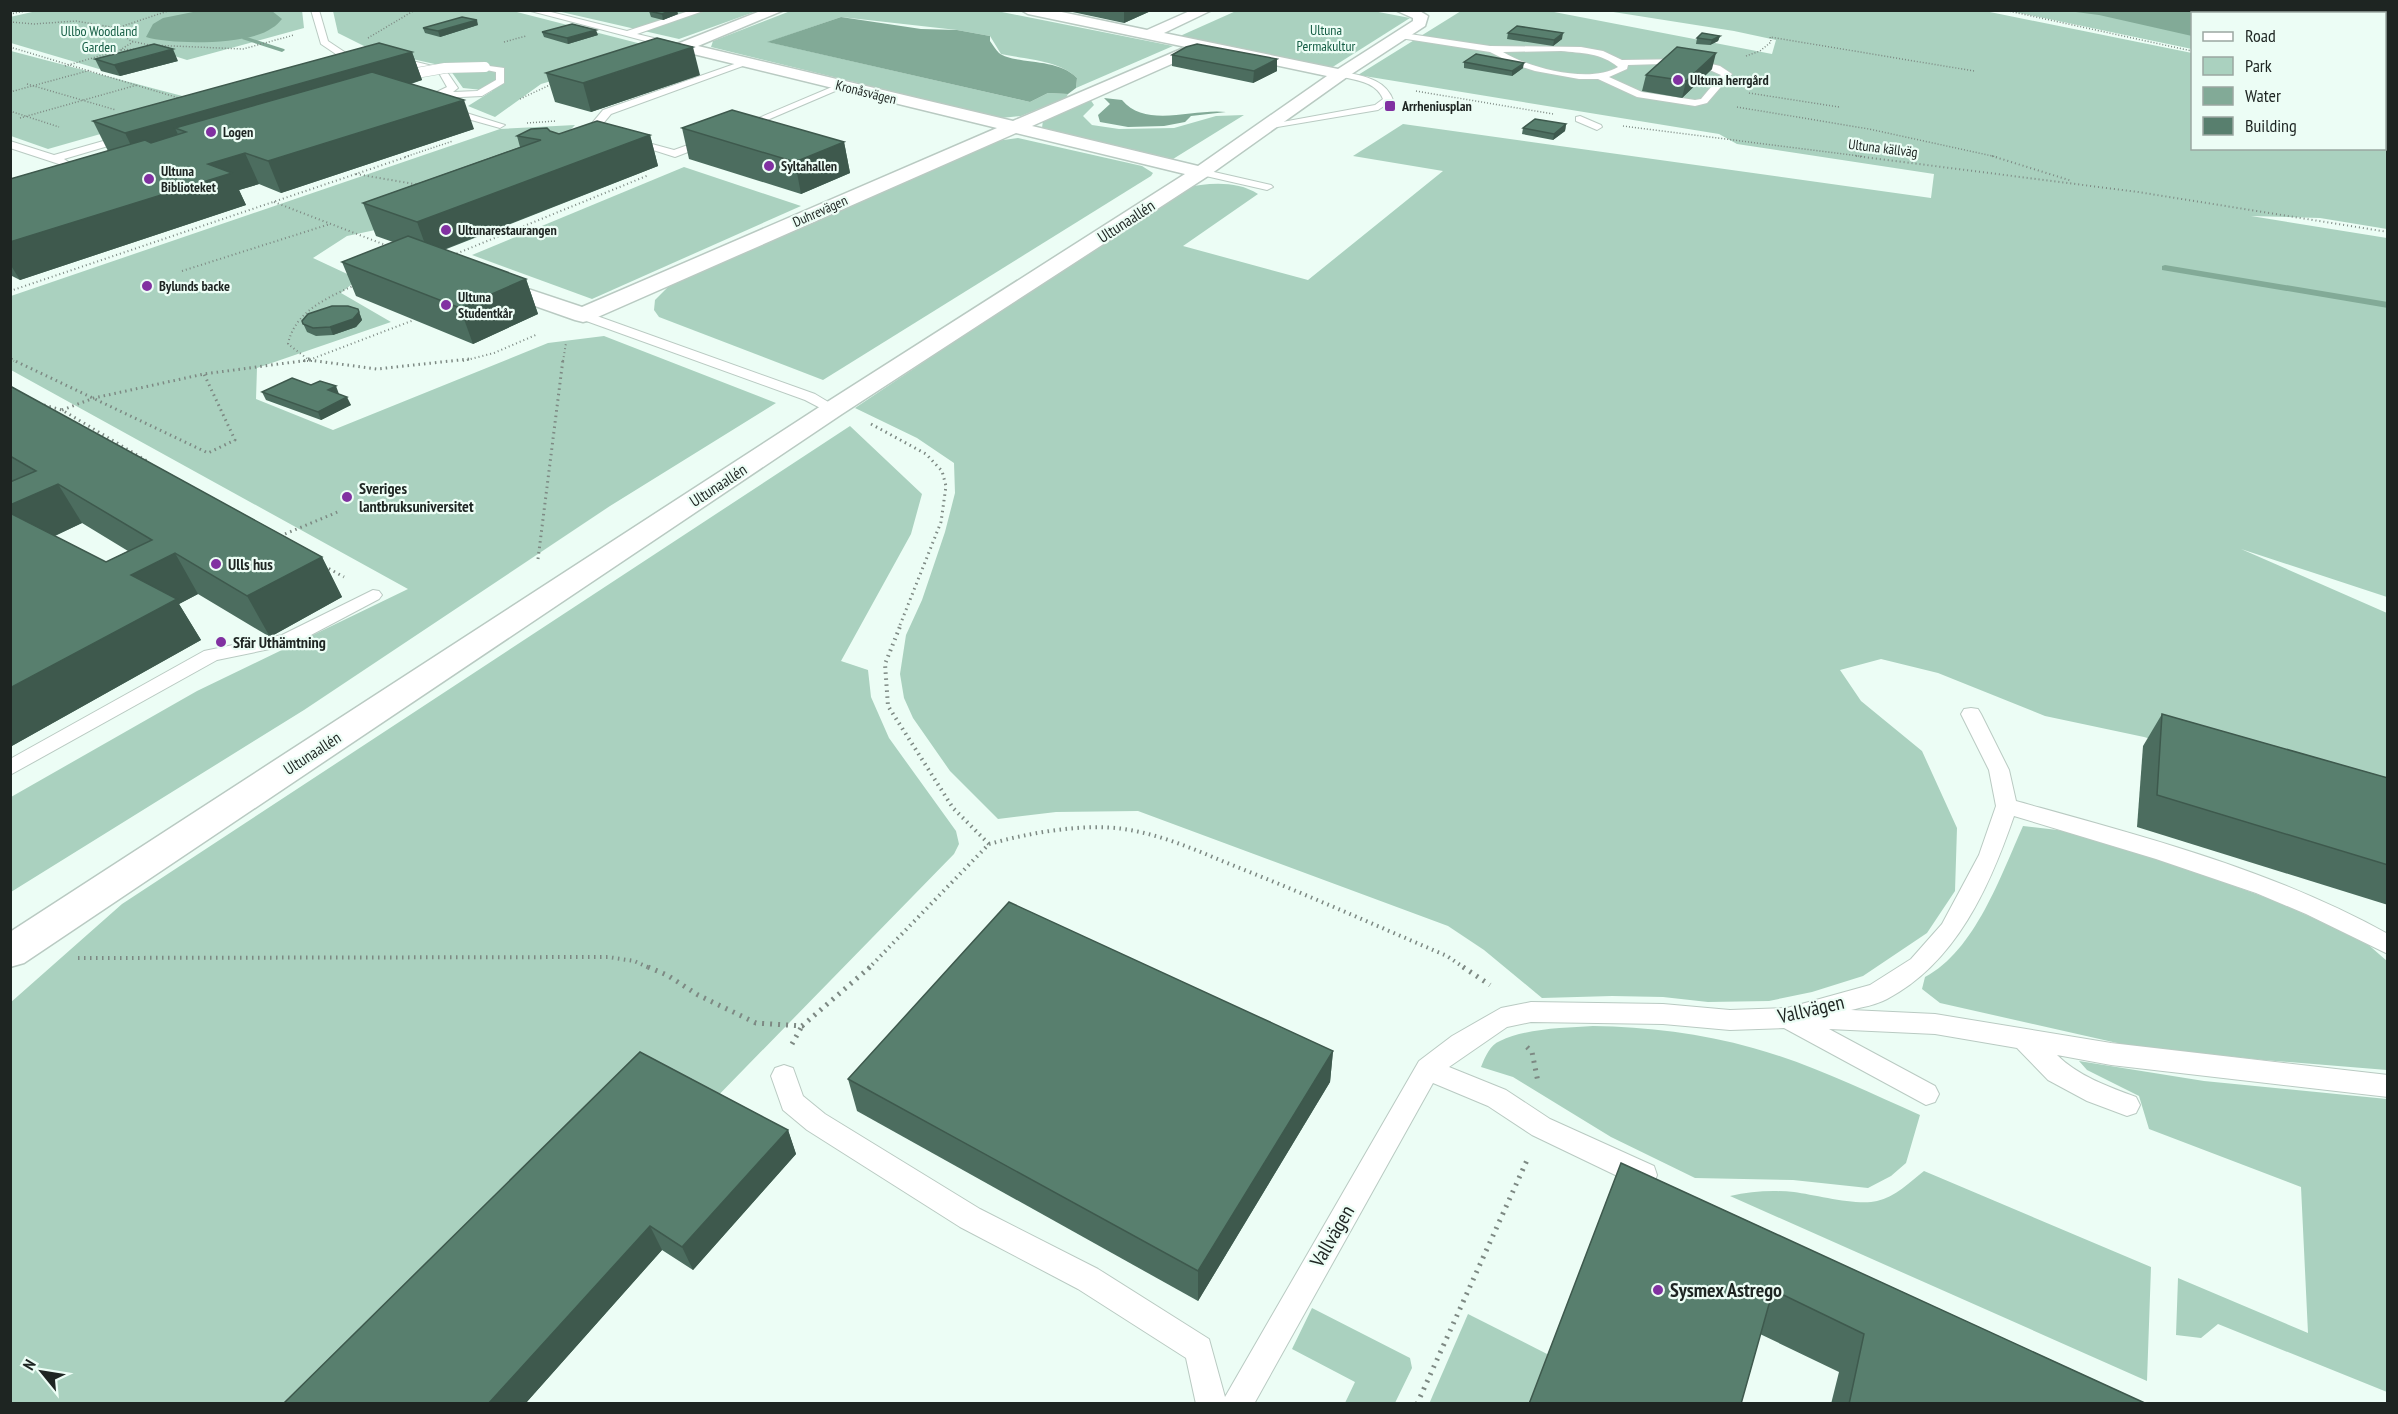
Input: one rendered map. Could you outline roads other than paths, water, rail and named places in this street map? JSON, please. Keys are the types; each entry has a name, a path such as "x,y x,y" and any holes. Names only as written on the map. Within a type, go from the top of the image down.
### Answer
{"street":[{"path":"682,47 777,10"},
{"path":"1028,10 1341,74"},
{"path":"1150,34 1205,10"},
{"name":"Ultunaallén","path":"10,952 833,409 1201,172 1341,74 1420,23 1420,16 1402,10"},
{"name":"Duhrevägen","path":"583,315 1203,45"},
{"name":"Kronåsvägen","path":"682,47 1201,172"},
{"path":"433,263 583,315"}],"lane":[{"path":"315,10 324,42 341,53 371,65"},
{"path":"627,34 702,10"},
{"name":"Kronåsvägen","path":"533,11 682,47"},
{"path":"1403,36 1492,49 1574,50 1609,57 1622,63 1680,61 1718,68 1727,74 1704,101 1695,103 1640,95 1599,76"},
{"path":"1492,49 1507,58 1535,68 1572,75 1599,76 1621,70 1624,67 1622,63"},
{"path":"350,70 400,62 442,71 453,88 422,103 500,125"},
{"path":"571,138 598,132 607,112 746,63"},
{"path":"405,75 455,66 501,70 501,81 478,94 439,95"},
{"path":"1264,128 1378,107 1388,100 1384,90 1377,84 1341,74"},
{"path":"729,132 842,86"},
{"path":"1580,119 1597,127"},
{"path":"53,159 137,134"},
{"path":"624,139 675,154 718,137"},
{"path":"10,144 73,166"},
{"path":"1201,172 1268,187"},
{"path":"583,315 810,397 833,409"},
{"path":"10,768 211,655 287,640 373,595"},
{"path":"1971,714 1999,770 2007,806 2119,838 2280,892 2355,925 2388,945"},
{"name":"Vallvägen","path":"1237,1404 1428,1069 1461,1043 1502,1018 1531,1012 1663,1014 1730,1020 1787,1018 1877,993 1919,966 1950,930 1990,855 2007,806"},
{"path":"1787,1018 1935,1024 2111,1054 2388,1086"},
{"path":"1787,1018 1926,1094"},
{"path":"2024,1039 2057,1072 2096,1093 2127,1106"},
{"path":"1428,1069 1497,1098 1541,1127 1670,1187"},
{"path":"784,1076 792,1102 816,1122 970,1218 1088,1280 1199,1348 1211,1404"}],"water":[{"path":"198,11 272,11 282,19 261,34 247,38 191,42 146,37 153,24 163,18"},
{"path":"2068,11 2328,12 2191,12 2191,36 2099,15"},
{"path":"841,17 990,36 990,41 999,53 1006,57 1047,64 1069,71 1077,78 1076,88 1068,94 1048,93 1030,102 767,42"},
{"path":"1104,98 1122,100 1132,109 1144,114 1226,112 1191,116 1185,122 1164,126 1128,127 1100,122 1098,115 1110,104"}],"waterway":[{"path":"244,38 282,50"},
{"path":"2165,268 2388,305"}],"place":[{"name":"Ultuna herrgård","path":"1678,80"},
{"name":"Arrheniusplan","path":"1390,106"},
{"name":"Logen","path":"211,132"},
{"name":"Syltahallen","path":"769,166"},
{"name":"Ultuna Biblioteket","path":"149,179"},
{"name":"Ultunarestaurangen","path":"446,230"},
{"name":"Bylunds backe","path":"147,286"},
{"name":"Ultuna Studentkår","path":"446,305"},
{"name":"Sveriges lantbruksuniversitet","path":"347,497"},
{"name":"Ulls hus","path":"216,564"},
{"name":"Sfär Uthämtning","path":"221,642"},
{"name":"Sysmex Astrego","path":"1658,1290"}],"park label":[{"name":"Ultuna Permakultur","path":"1326,38"},
{"name":"Ullbo Woodland Garden","path":"99,40"}]}
